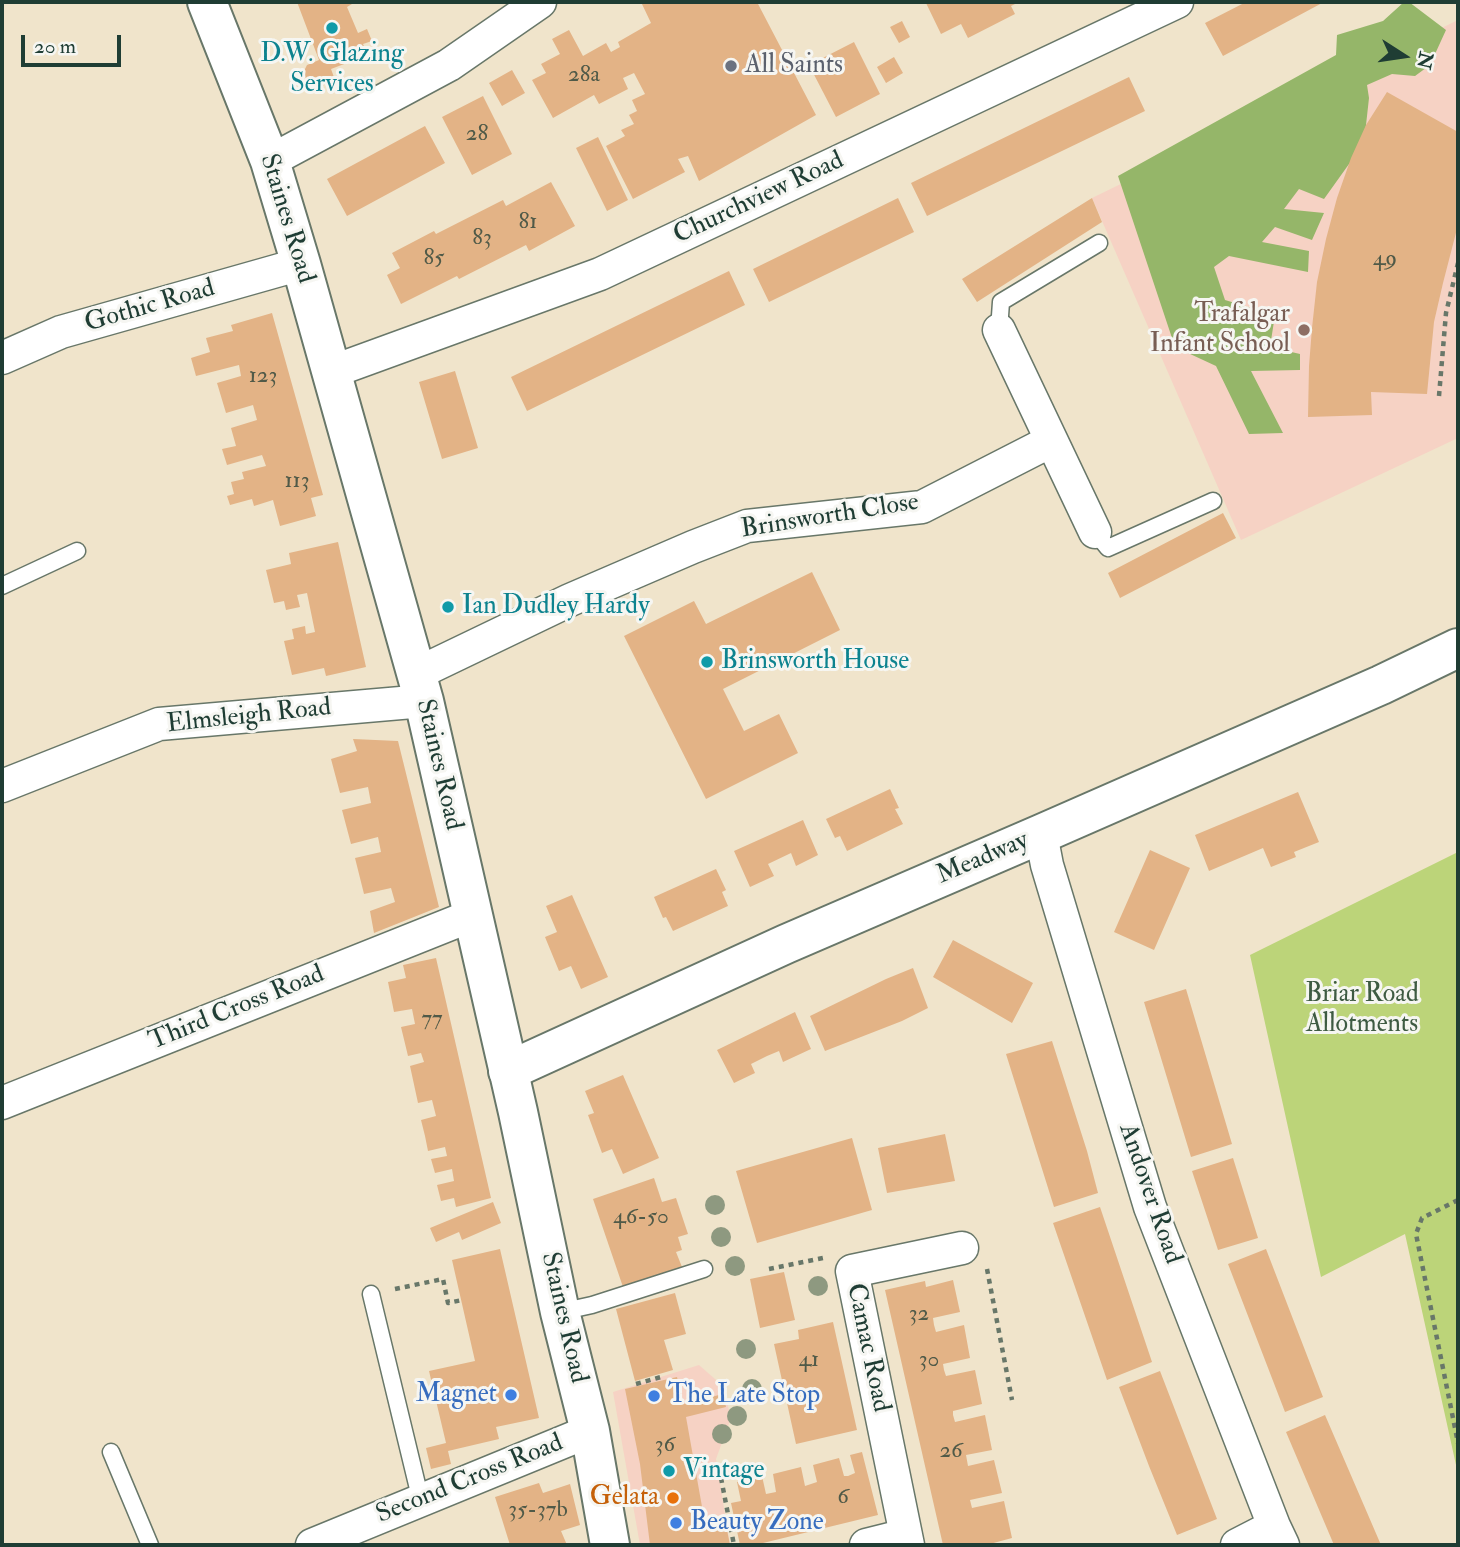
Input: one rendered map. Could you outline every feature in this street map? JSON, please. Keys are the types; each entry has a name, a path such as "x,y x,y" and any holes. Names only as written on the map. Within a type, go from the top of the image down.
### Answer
{"main road":[{"name":"Staines Road","path":"207,2 270,161 420,687 560,1312 590,1432 610,1545"},
{"name":"Meadway","path":"508,1071 786,944 1381,685 1458,648"}],"street":[{"name":"Churchview Road","path":"331,372 600,274 1177,2"},
{"path":"270,161 449,65 523,7"},
{"name":"Gothic Road","path":"2,358 61,332 301,264"},
{"path":"999,330 1095,532"},
{"name":"Brinsworth Close","path":"420,687 570,600 693,547 747,526 922,507 1051,441"},
{"name":"Elmsleigh Road","path":"2,786 159,724 420,687"},
{"name":"Andover Road","path":"1041,834 1051,878 1150,1207 1279,1536"},
{"name":"Third Cross Road","path":"2,1103 473,915"},
{"name":"Camac Road","path":"866,1545 907,1540 852,1271 962,1248"},
{"name":"Second Cross Road","path":"312,1545 590,1432"},
{"path":"1237,1545 1279,1536"}],"lane":[{"path":"999,330 1001,302 1099,243"},
{"path":"1095,532 1108,548 1213,501"},
{"path":"2,586 77,551"},
{"path":"560,1312 592,1305 704,1269"},
{"path":"371,1294 421,1501"},
{"path":"111,1452 150,1545"}],"path":[{"path":"1439,396 1446,313 1458,263"},
{"path":"1458,1200 1422,1217 1416,1234 1458,1443"},
{"path":"769,1269 830,1257 852,1271"},
{"path":"987,1269 1012,1400"},
{"path":"371,1294 443,1279 448,1303 462,1300"},
{"path":"636,1384 661,1377"},
{"path":"722,1478 734,1545"}],"shaded area":[{"name":"Trafalgar Infant School","path":"1458,20 1458,438 1241,540 1092,198"},
{"path":"699,1365 723,1386 731,1418 716,1459 730,1545 640,1545 613,1392"}],"green space":[{"path":"1404,2 1409,2 1446,30 1430,65 1415,76 1392,74 1367,85 1369,98 1364,143 1324,199 1299,189 1284,209 1324,213 1312,240 1275,227 1262,242 1309,251 1308,272 1229,256 1214,267 1225,300 1275,315 1270,347 1300,354 1300,370 1251,371 1283,433 1249,434 1216,366 1175,347 1118,176 1336,55 1337,35 1383,21"},
{"name":"Briar Road Allotments","path":"1458,852 1458,1474 1405,1234 1321,1277 1250,955"}],"building":[{"path":"297,2 351,2 347,7 358,33 367,29 372,41 363,44 368,55 331,69 335,80 320,87 307,83 304,71 307,65 319,60"},
{"path":"641,2 757,2 816,115 699,181 688,156 678,159 685,172 633,199 606,146 625,136 621,130 634,124 629,115 637,111 632,100 645,94 634,73 623,78 628,89 599,104 594,95 553,118 532,80 546,73 541,64 560,54 552,39 569,30 583,56 606,43 611,52 620,47 618,42 651,23"},
{"path":"1019,2 1011,6 1015,14 968,38 961,24 941,34 926,3"},
{"path":"1246,2 1324,2 1223,56 1205,23"},
{"path":"902,21 910,37 899,43 890,27"},
{"path":"854,42 880,94 836,117 809,65"},
{"path":"894,57 903,73 886,83 877,67"},
{"path":"512,70 525,93 502,106 489,83"},
{"path":"1129,77 1145,111 927,216 911,183"},
{"name":"Trafalgar Infant School","path":"1387,92 1458,132 1458,225 1434,322 1427,394 1371,392 1372,415 1308,417 1312,328 1317,282 1326,239 1351,158 1366,125"},
{"path":"483,96 512,154 472,175 442,117"},
{"path":"425,126 445,163 347,216 327,179"},
{"path":"598,137 628,200 607,211 576,148"},
{"path":"551,182 575,226 529,251 526,245 459,279 457,276 401,304 387,275 400,268 392,253 503,200 506,206"},
{"path":"898,198 914,232 769,302 753,269"},
{"path":"1092,198 1102,222 977,302 962,279"},
{"path":"729,271 745,305 527,411 511,377"},
{"path":"272,313 323,495 311,498 316,516 280,526 273,500 254,506 252,499 230,505 227,496 234,494 231,482 244,479 242,472 266,466 262,455 227,465 222,449 236,446 231,428 257,420 253,405 226,413 217,383 241,376 239,365 196,376 191,358 210,352 206,338 233,331 231,325"},
{"path":"455,371 478,448 442,459 419,382"},
{"path":"1223,513 1236,538 1120,598 1108,573"},
{"path":"338,542 366,667 326,676 324,668 292,675 284,641 294,639 292,629 305,626 306,634 315,632 307,593 297,595 300,607 286,610 284,601 274,603 266,570 291,564 289,553"},
{"name":"Brinsworth House","path":"812,572 840,630 723,689 744,731 779,714 798,753 706,799 624,636 694,601 706,624"},
{"path":"353,739 398,741 439,907 374,933 370,911 395,902 391,888 364,894 355,858 381,852 378,837 351,844 342,810 371,803 368,787 340,793 331,759 357,751"},
{"path":"890,789 899,808 895,809 903,824 847,851 840,836 835,838 826,819"},
{"path":"1298,792 1319,842 1294,852 1296,857 1271,867 1263,848 1209,871 1195,835"},
{"path":"803,820 818,855 796,866 791,853 768,864 774,876 750,887 734,851"},
{"path":"1150,850 1190,868 1154,950 1114,932"},
{"path":"716,869 726,890 722,892 728,906 673,931 666,917 663,918 654,897"},
{"path":"572,895 608,977 581,989 571,966 559,971 545,937 557,932 546,906"},
{"path":"953,940 1033,983 1012,1023 933,977"},
{"path":"436,958 491,1198 456,1207 454,1198 441,1201 437,1185 454,1181 452,1169 435,1173 431,1159 447,1156 445,1147 428,1151 421,1120 436,1116 432,1100 418,1103 410,1066 424,1062 421,1053 408,1056 401,1027 415,1024 412,1009 394,1012 388,982 406,978 403,965"},
{"path":"913,968 928,1008 825,1051 810,1016"},
{"path":"1186,989 1232,1144 1191,1157 1144,1002"},
{"path":"795,1012 811,1049 783,1062 779,1051 767,1056 751,1064 755,1073 734,1083 717,1050"},
{"path":"1052,1041 1098,1193 1054,1207 1006,1054"},
{"path":"623,1075 659,1158 623,1174 612,1149 602,1153 588,1115 594,1113 585,1091"},
{"path":"945,1134 955,1181 887,1193 878,1148"},
{"path":"852,1138 872,1210 757,1243 736,1171"},
{"path":"1233,1158 1258,1238 1218,1250 1192,1171"},
{"path":"654,1178 662,1202 676,1198 688,1234 678,1237 682,1250 676,1252 682,1267 623,1287 593,1199"},
{"path":"493,1202 501,1223 462,1240 459,1232 436,1242 430,1228"},
{"path":"1100,1207 1152,1362 1107,1380 1053,1223"},
{"path":"500,1249 539,1418 496,1427 499,1439 448,1451 451,1464 431,1469 426,1448 446,1443 429,1371 475,1361 452,1260"},
{"path":"1266,1249 1323,1397 1285,1412 1228,1264"},
{"path":"784,1272 795,1320 760,1328 750,1279"},
{"path":"953,1280 960,1312 933,1318 934,1325 936,1332 964,1325 970,1358 943,1364 944,1370 946,1376 975,1370 982,1404 953,1411 953,1415 955,1422 985,1415 992,1450 966,1455 968,1466 994,1460 1002,1493 970,1500 972,1508 1004,1501 1012,1538 986,1545 943,1545 885,1290 925,1281 926,1287"},
{"path":"675,1293 686,1334 664,1340 673,1370 635,1381 616,1309"},
{"path":"833,1322 857,1430 796,1444 774,1344 799,1339 798,1330"},
{"path":"1160,1371 1217,1519 1177,1535 1119,1387"},
{"path":"677,1377 683,1404 723,1394 726,1407 686,1417 706,1529 726,1525 730,1545 650,1545 640,1464 625,1389"},
{"path":"1325,1415 1381,1545 1334,1545 1286,1432"},
{"path":"862,1452 878,1515 763,1543 740,1545 731,1503 741,1501 737,1482 762,1476 766,1494 776,1492 773,1474 801,1467 805,1486 817,1482 813,1465 839,1458 844,1476 848,1476 855,1473 850,1455"},
{"path":"539,1483 543,1493 570,1484 580,1525 561,1531 567,1545 510,1545 495,1497"}],"place":[{"name":"D.W. Glazing Services","path":"332,28"},
{"name":"All Saints","path":"731,66"},
{"name":"Trafalgar Infant School","path":"1304,330"},
{"name":"Ian Dudley Hardy","path":"448,607"},
{"name":"Brinsworth House","path":"707,662"},
{"name":"Magnet","path":"511,1395"},
{"name":"The Late Stop","path":"654,1396"},
{"name":"Vintage","path":"669,1471"},
{"name":"Gelata","path":"673,1498"},
{"name":"Beauty Zone","path":"676,1523"}]}
